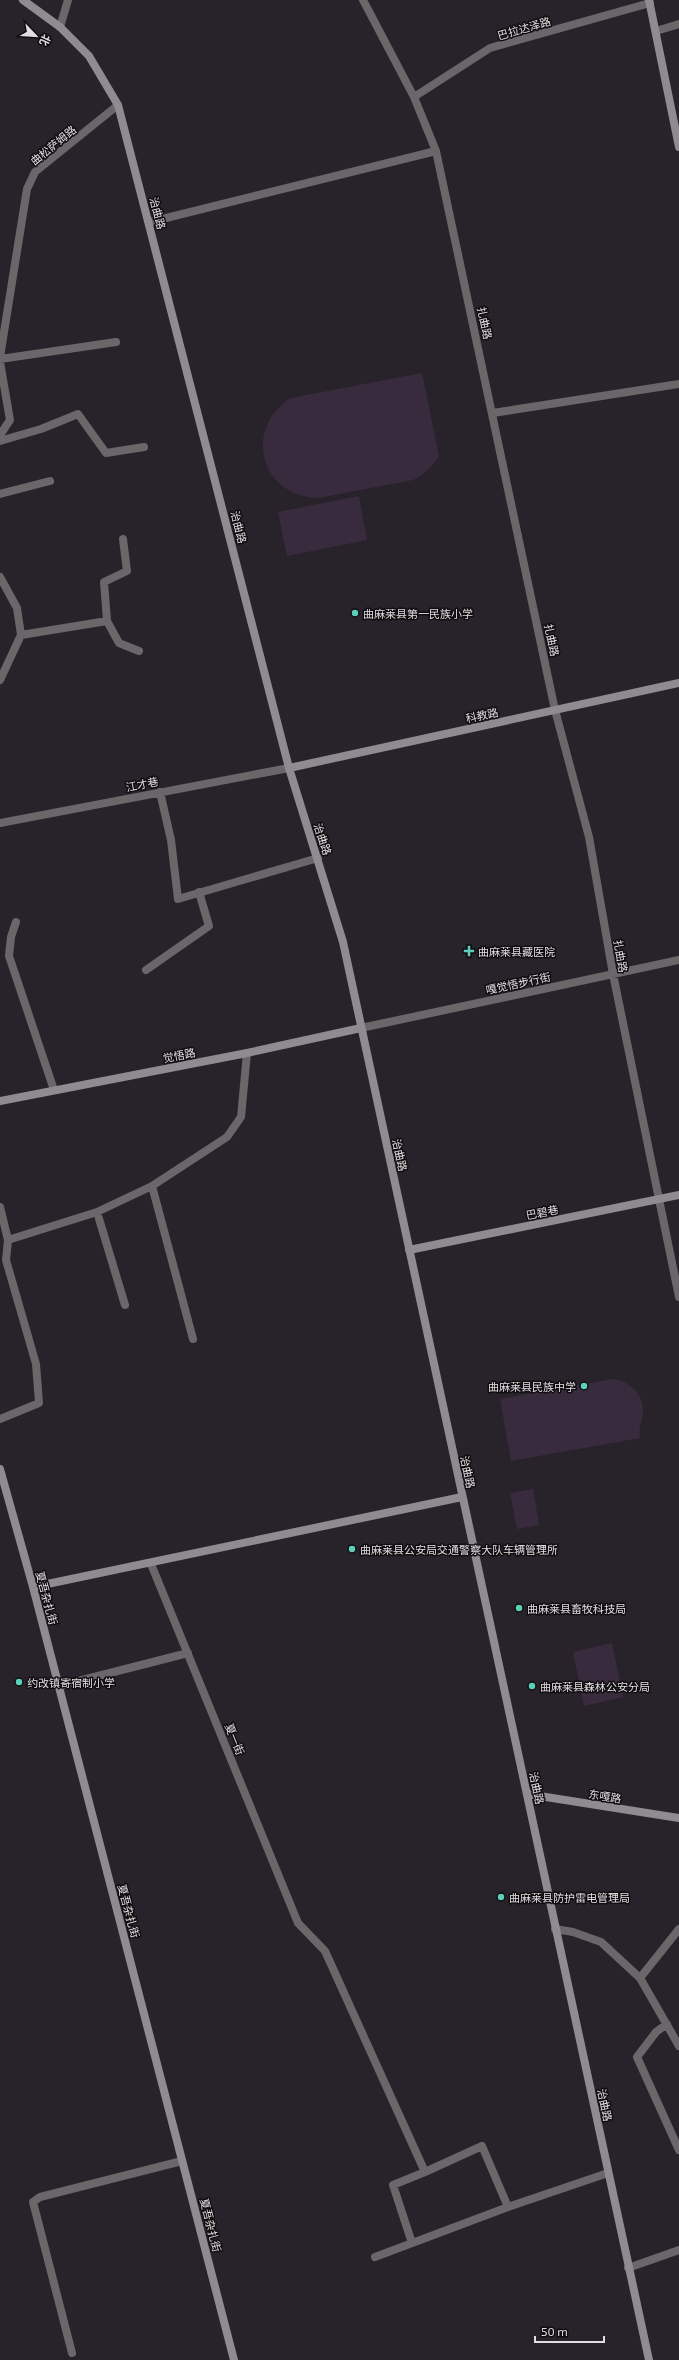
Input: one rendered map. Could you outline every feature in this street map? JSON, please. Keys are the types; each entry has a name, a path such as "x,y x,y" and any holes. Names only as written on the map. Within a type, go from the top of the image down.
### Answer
{"main road":[{"name":"治曲路","path":"23,0 60,27 89,56 118,105 150,222 289,768 343,942 649,2360"},
{"path":"650,2 679,146"},
{"name":"科教路","path":"289,768 679,683"},
{"name":"觉悟路","path":"0,1101 247,1053 361,1028"},
{"name":"巴碧巷","path":"409,1250 679,1195"},
{"name":"夏吾杂扎街","path":"0,1469 33,1587 234,2360"},
{"path":"33,1587 151,1564 462,1497"},
{"name":"东嘎路","path":"527,1794 679,1818"}],"street":[{"path":"60,27 68,0"},
{"name":"扎曲路","path":"363,0 414,97 436,150 556,710 589,837 613,974 679,1297"},
{"name":"巴拉达泽路","path":"414,97 490,48 650,2"},
{"path":"656,31 679,24"},
{"name":"曲松萨姆路","path":"0,435 10,420 0,359 27,188 35,172 118,105"},
{"path":"150,222 436,150"},
{"path":"0,359 116,342"},
{"path":"493,413 679,384"},
{"path":"0,441 41,429 78,414 106,453 144,447"},
{"path":"0,494 50,481"},
{"path":"123,539 127,572 104,582 107,621 118,643 139,651"},
{"path":"0,577 18,608 21,635 0,680"},
{"path":"21,635 107,621"},
{"name":"江才巷","path":"0,824 289,768"},
{"path":"160,792 172,840 178,899 318,858"},
{"path":"146,970 209,926 199,892"},
{"path":"16,922 11,937 9,956 54,1090"},
{"name":"嘎觉悟步行街","path":"361,1028 679,960"},
{"path":"8,1240 97,1212 152,1186 227,1137 241,1118 247,1053"},
{"path":"152,1186 193,1339"},
{"path":"0,1207 8,1240 6,1260 36,1364 39,1403 0,1419"},
{"path":"97,1212 125,1305"},
{"name":"夏一街","path":"151,1564 298,1923 325,1951 425,2172"},
{"path":"59,1686 188,1653"},
{"path":"556,1929 573,1932 601,1942 640,1978 679,2046"},
{"path":"640,1978 679,1929"},
{"path":"667,2024 656,2032 637,2056 679,2150"},
{"path":"412,2243 393,2185 482,2146 508,2207"},
{"path":"72,2353 33,2202 40,2197 182,2161"},
{"path":"375,2257 508,2207 608,2172"},
{"path":"628,2268 679,2250"}],"shaded area":[{"path":"422,373 439,456 431,467 421,475 413,480 318,498 298,495 283,486 271,474 265,459 263,443 267,427 276,411 291,398"},
{"path":"359,496 367,540 287,556 278,512"},
{"path":"613,1379 630,1385 641,1398 643,1410 640,1438 511,1461 500,1399"},
{"path":"533,1489 539,1525 517,1529 510,1493"},
{"path":"612,1643 623,1697 584,1706 573,1652"}],"place":[{"name":"曲麻莱县第一民族小学","path":"355,613"},
{"name":"曲麻莱县藏医院","path":"469,951"},
{"name":"曲麻莱县民族中学","path":"584,1386"},
{"name":"曲麻莱县公安局交通警察大队车辆管理所","path":"352,1549"},
{"name":"曲麻莱县畜牧科技局","path":"519,1608"},
{"name":"约改镇寄宿制小学","path":"19,1682"},
{"name":"曲麻莱县森林公安分局","path":"532,1686"},
{"name":"曲麻莱县防护雷电管理局","path":"501,1897"}]}
